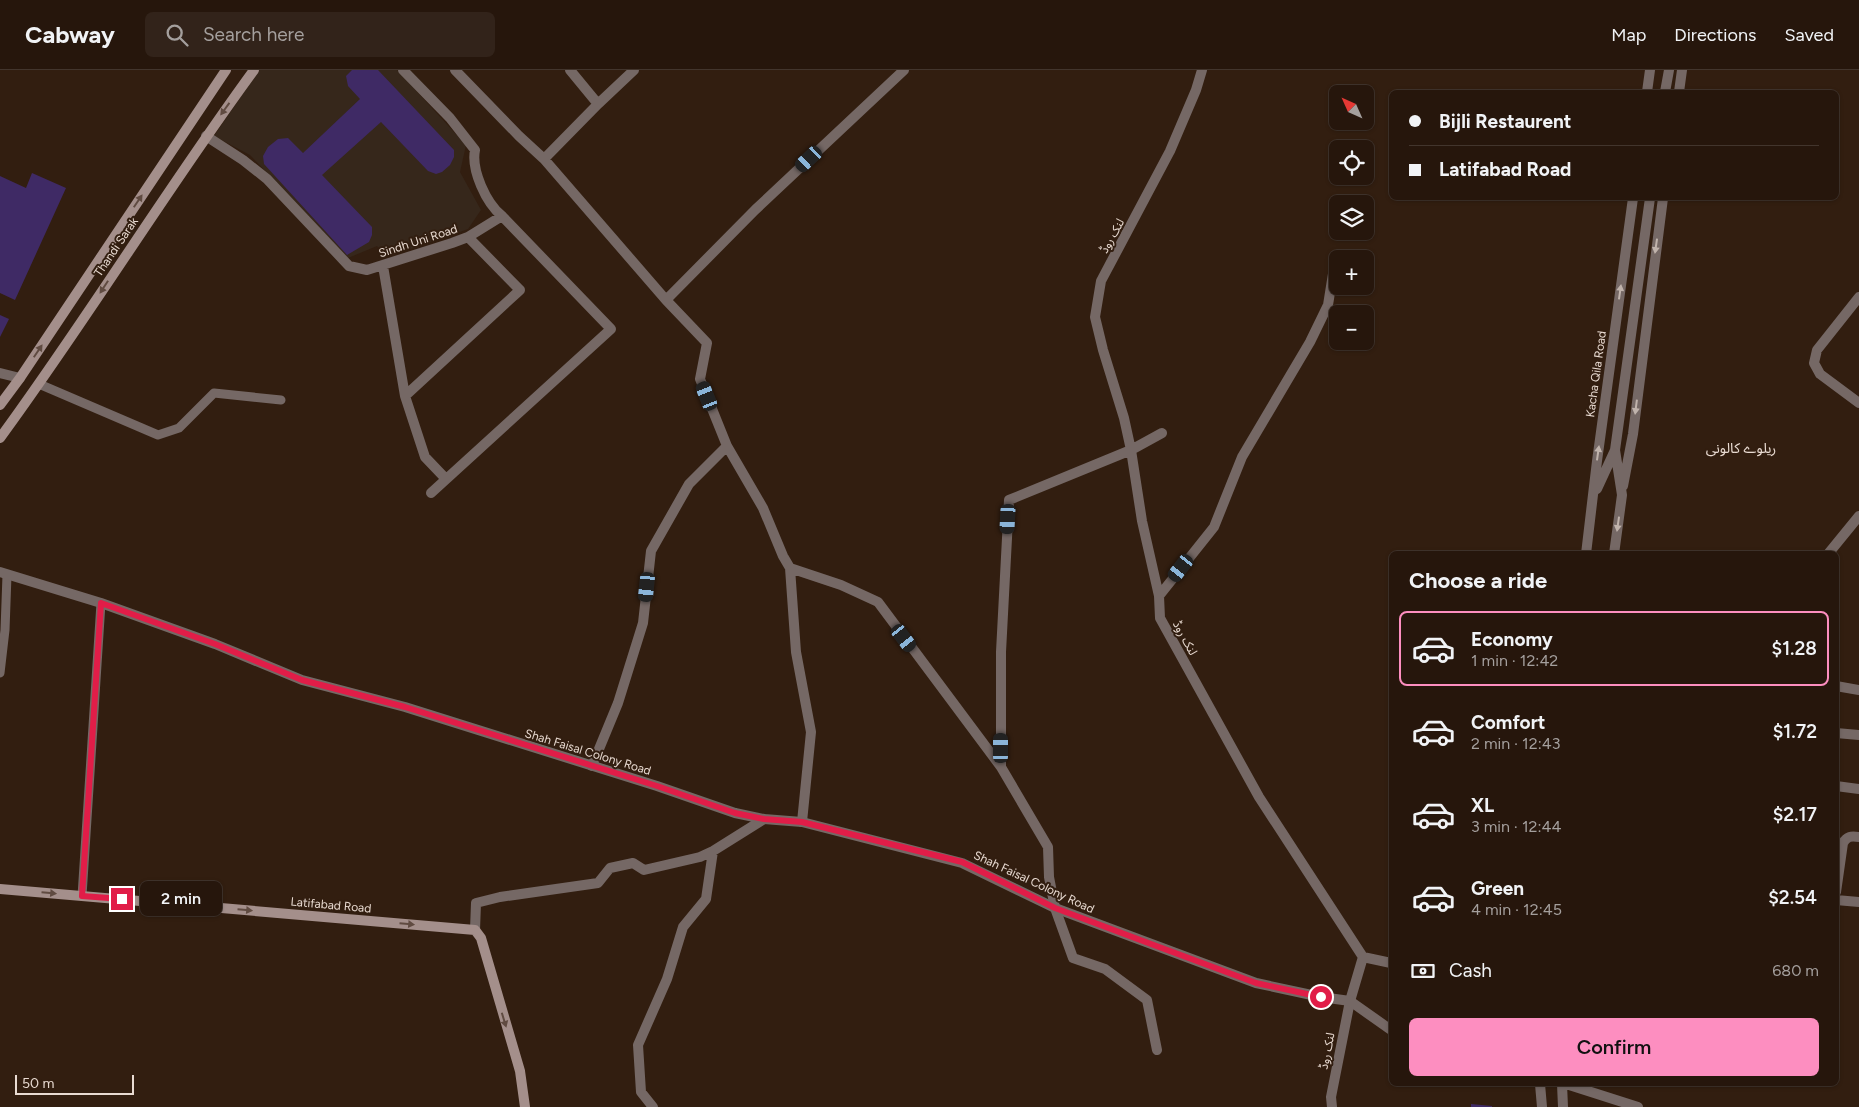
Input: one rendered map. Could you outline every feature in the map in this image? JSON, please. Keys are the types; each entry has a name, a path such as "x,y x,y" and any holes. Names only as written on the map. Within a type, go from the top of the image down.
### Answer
{"main road":[{"name":"Thandi Sarak","path":"0,405 226,70"},
{"name":"Thandi Sarak","path":"0,438 39,384 206,136 254,70"},
{"name":"Latifabad Road","path":"0,889 475,930"},
{"path":"475,930 481,938 520,1071 524,1107"}],"street":[{"path":"403,70 450,118 475,150 473,161 484,193 493,209 502,216 611,329 431,493"},
{"path":"455,70 519,136 544,158 666,300 707,343 700,379 727,446 763,508 790,568 796,652 811,732 802,822"},
{"path":"570,70 598,104"},
{"path":"544,158 634,70"},
{"path":"666,300 755,210 904,70"},
{"name":"لنک روڈ","path":"1202,70 1196,90 1170,152 1101,281 1095,317 1124,418 1131,450 1142,521 1159,596 1160,618 1259,797 1363,957 1350,1001 1331,1096 1332,1107"},
{"path":"1647,90 1649,70"},
{"path":"1666,90 1669,70"},
{"path":"1679,90 1682,70"},
{"name":"Sindh Uni Road","path":"206,136 243,160 267,179 349,266 367,270 468,238 502,216"},
{"name":"Kacha Qila Road","path":"1586,551 1633,200"},
{"path":"1622,495 1615,450 1650,200"},
{"path":"1614,551 1633,434 1663,200"},
{"path":"404,396 520,290 468,238"},
{"path":"382,266 404,396 425,457 446,479"},
{"path":"1159,596 1214,526 1242,457 1310,342 1328,305 1330,295"},
{"path":"1859,297 1817,350 1814,363 1820,374 1859,403"},
{"path":"0,373 20,378"},
{"path":"1001,767 1001,652 1009,500 1131,450 1162,433"},
{"path":"592,766 618,703 643,624 651,551 689,484 727,446"},
{"path":"1593,497 1615,450"},
{"path":"1830,551 1859,516"},
{"path":"790,568 841,585 878,602 1001,767 1048,847 1049,877 1055,908 1073,958 1105,969 1147,1000 1157,1050"},
{"name":"Shah Faisal Colony Road","path":"4,573 101,603 215,644 302,680 405,707 657,786 735,813 764,819 802,822 962,862 1055,908 1256,983 1321,997 1350,1001 1389,1029"},
{"path":"1839,687 1859,690"},
{"path":"1839,733 1859,735"},
{"path":"1839,786 1859,789"},
{"path":"475,930 476,903 598,883 610,868 633,863 644,870 700,857 764,819"},
{"path":"1839,871 1843,843 1846,838 1851,836 1859,837"},
{"path":"653,1107 641,1092 638,1045 667,979 684,927 706,899 713,851"},
{"path":"1839,900 1859,902"},
{"path":"1363,957 1389,963"},
{"path":"1540,1086 1542,1107"},
{"path":"1562,1086 1562,1107"},
{"path":"1572,1086 1638,1107"}],"lane":[{"path":"39,384 158,435 179,428 214,393 281,400"},
{"path":"0,672 5,630 4,573"},
{"path":"82,896 101,603"}],"shaded area":[{"path":"259,70 397,70 466,145 460,172 481,210 468,229 387,257 377,246 348,258 250,155 214,136"}],"building":[{"path":"352,70 378,70 454,150 454,157 450,165 442,172 436,174 428,171 381,122 322,175 372,227 372,235 369,242 347,255 264,164 263,156 268,147 278,139 288,138 303,153 360,99 348,86 346,76"},
{"path":"32,173 66,188 15,300 0,293 0,176 26,188"},
{"path":"0,315 9,319 0,337"},
{"path":"1471,1104 1492,1106 1492,1107 1471,1107"}],"district":[{"name":"ریلوے کالونی","path":"1741,448"}],"route":[{"path":"122,899 82,896 101,603 215,644 302,680 405,707 657,786 735,813 764,819 802,822 962,862 1055,908 1256,983 1321,997"}]}
